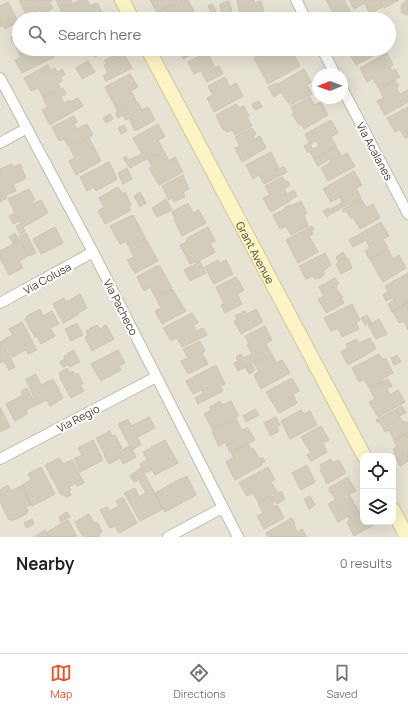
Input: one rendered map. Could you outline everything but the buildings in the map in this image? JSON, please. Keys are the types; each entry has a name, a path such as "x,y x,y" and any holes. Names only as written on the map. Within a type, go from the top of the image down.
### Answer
{"main road":[{"path":"122,0 128,12"},
{"name":"Grant Avenue","path":"152,56 362,453"},
{"path":"396,515 408,537"}],"street":[{"path":"296,0 302,12"},
{"path":"326,56 332,68"},
{"name":"Via Pacheco","path":"0,78 93,252 238,537"},
{"name":"Via Acalanes","path":"348,99 408,214"},
{"path":"0,143 27,128"},
{"name":"Via Colusa","path":"0,303 93,252"},
{"name":"Via Regio","path":"0,459 156,377"},
{"path":"168,537 222,508"}],"shaded area":[{"path":"0,0 408,0 408,537 0,537"}]}
